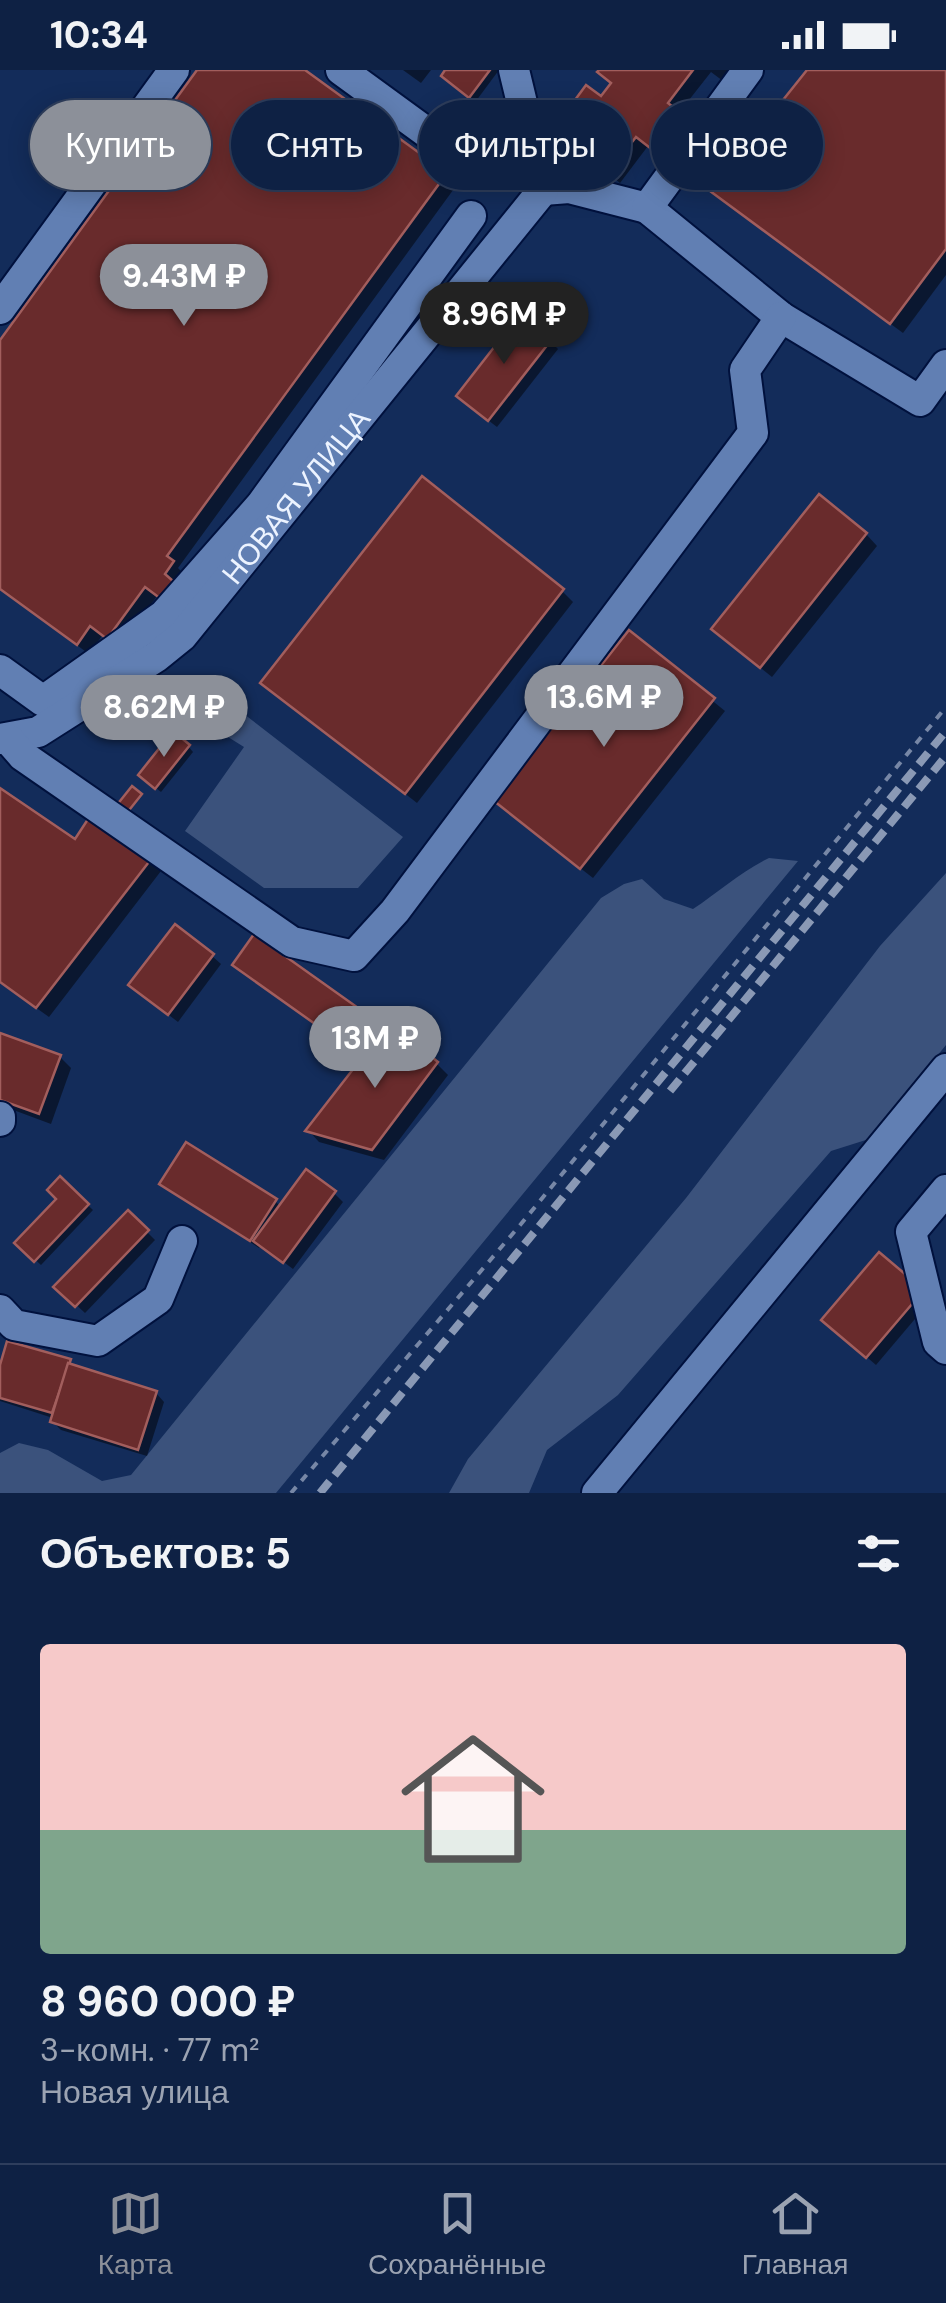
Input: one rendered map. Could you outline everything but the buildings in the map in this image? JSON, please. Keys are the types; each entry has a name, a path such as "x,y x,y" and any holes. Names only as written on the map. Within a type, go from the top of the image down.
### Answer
{"street":[{"path":"0,310 174,70"},
{"path":"340,70 419,127"},
{"path":"514,70 521,100"},
{"path":"648,208 748,70"},
{"name":"НОВАЯ УЛИЦА","path":"4,739 38,732 156,657 182,636 543,190"},
{"path":"577,190 648,208 781,317 920,401 946,365"},
{"path":"0,670 43,701 164,615 261,505 471,216"},
{"path":"4,739 292,942 354,956 406,895 752,433 745,370 781,317"},
{"path":"597,1493 946,1069"},
{"path":"946,1190 911,1232 938,1342 946,1349"},
{"path":"0,1310 14,1325 98,1341 158,1299 182,1240"}],"path":[{"path":"290,1493 521,1224 946,708"}],"shaded area":[{"path":"222,697 403,837 358,888 264,888 185,831 244,747 212,727"},
{"path":"769,858 798,861 276,1493 0,1493 0,1453 19,1443 48,1450 102,1481 131,1475 601,898 624,884 642,879 664,899 693,909"},
{"path":"946,873 946,1045 869,1139 831,1151 618,1395 547,1450 529,1493 449,1493 468,1459 686,1198 880,946"}],"railway":[{"path":"320,1493 946,731"},
{"path":"670,1091 946,756"}]}
